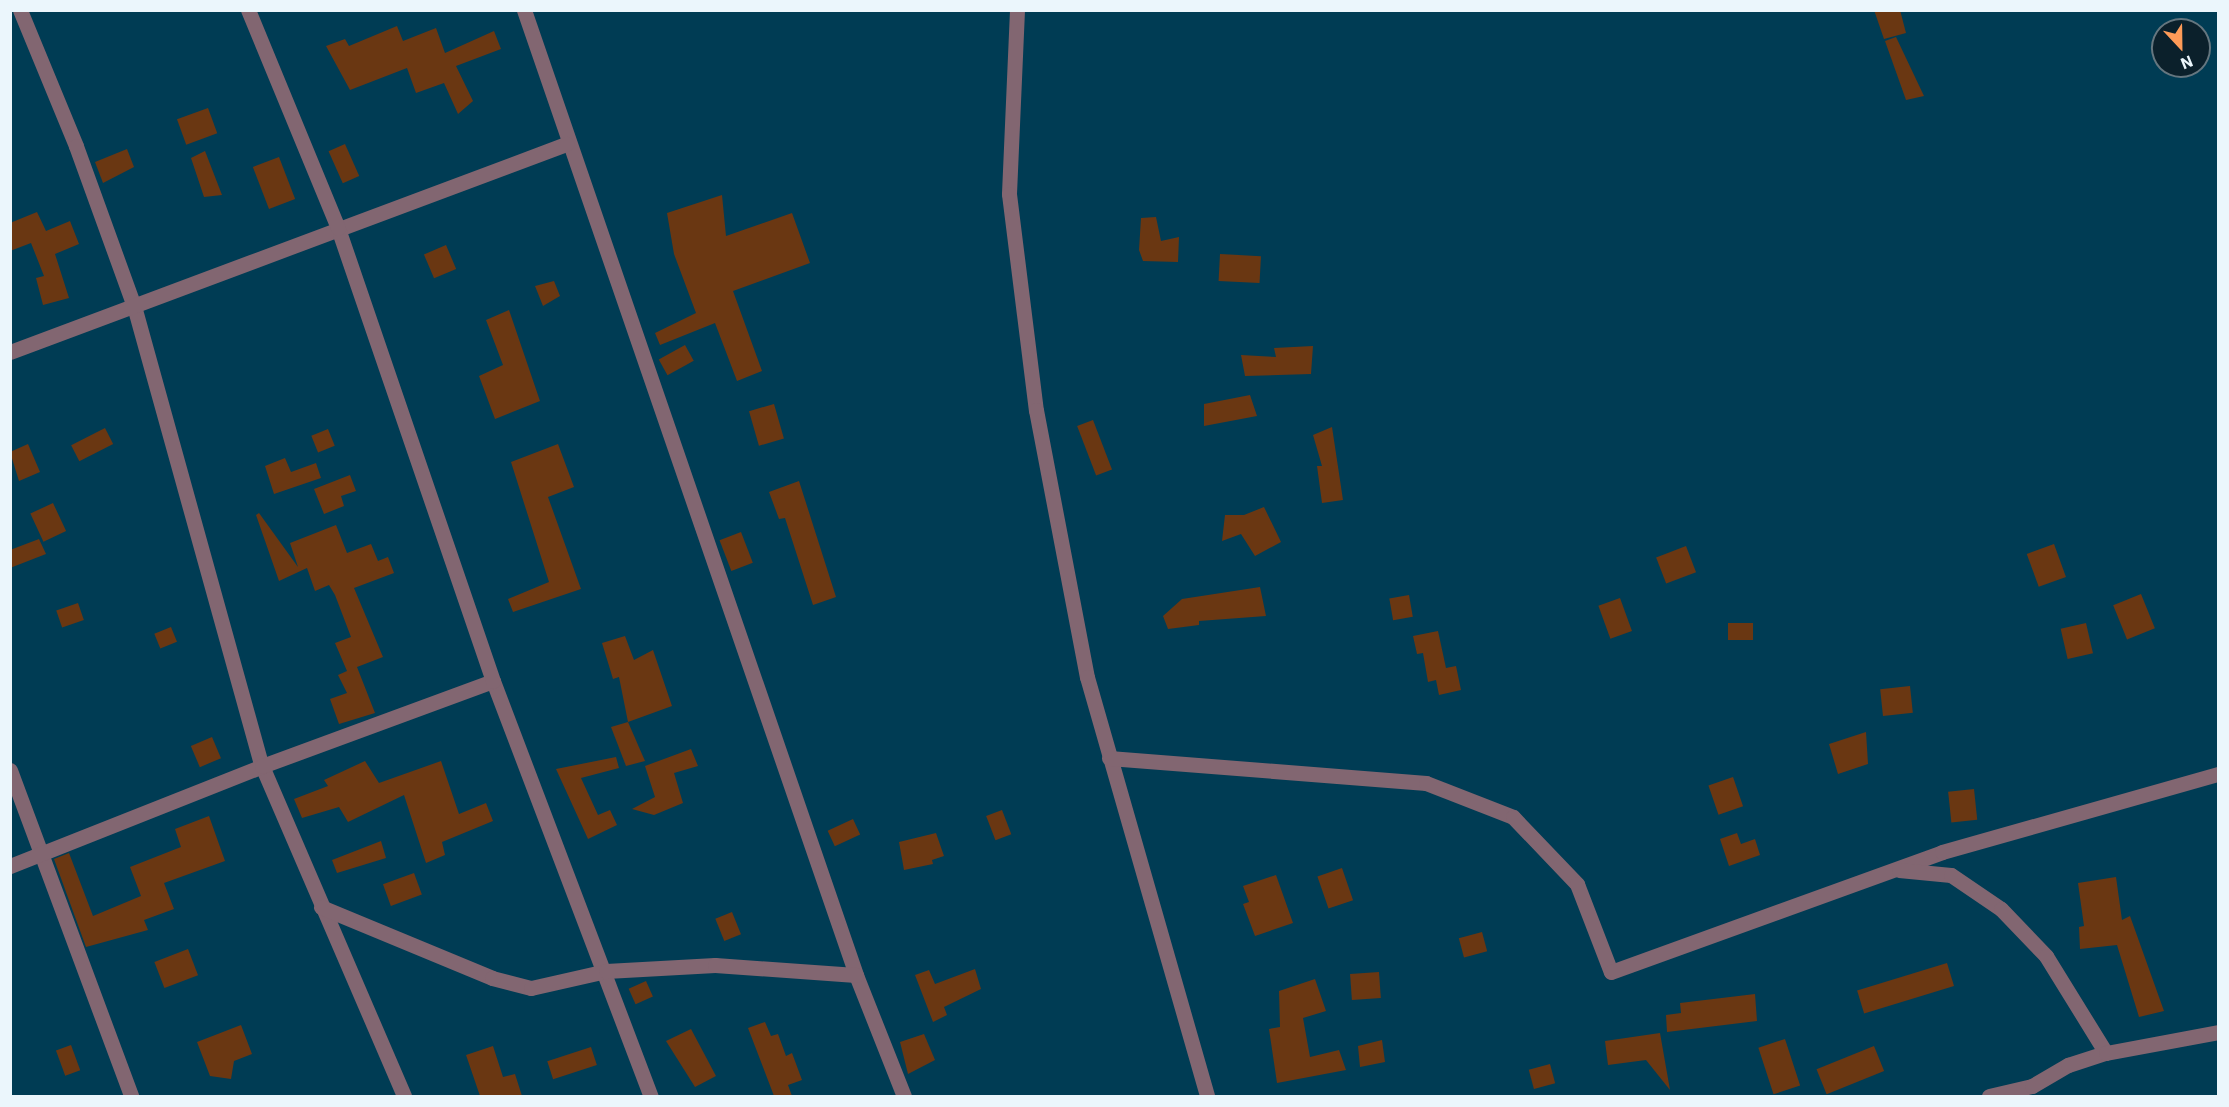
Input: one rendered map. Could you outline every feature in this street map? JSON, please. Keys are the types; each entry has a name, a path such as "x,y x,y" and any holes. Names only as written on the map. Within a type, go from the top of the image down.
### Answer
{"street":[{"path":"20,10 76,146 134,306 262,766 404,1096"},
{"path":"248,10 338,228 493,681 606,971 651,1096"},
{"path":"524,10 566,144 856,975 904,1096"},
{"path":"1017,10 1009,194 1036,410 1087,677 1207,1096"},
{"path":"10,352 566,144"},
{"path":"10,866 262,766 493,681"},
{"path":"1109,758 1426,783 1514,817 1577,884 1611,972 2021,827 2218,774"},
{"path":"10,770 131,1096"},
{"path":"1805,903 1895,870 1951,875 2001,909 2046,956 2106,1053"},
{"path":"321,907 492,978 531,988 606,971 715,964 856,975"},
{"path":"1989,1096 2032,1086 2068,1065 2106,1053 2218,1032"}],"building":[{"path":"1874,10 1900,10 1906,33 1884,39"},
{"path":"397,26 403,41 436,28 445,53 494,31 501,49 456,66 473,101 458,114 444,83 416,93 407,68 350,90 326,46 345,39 349,46"},
{"path":"1896,37 1924,96 1906,100 1885,41"},
{"path":"208,108 217,133 186,145 177,119"},
{"path":"345,144 359,176 343,183 329,151"},
{"path":"127,149 134,167 103,183 95,162"},
{"path":"205,151 222,195 204,197 191,158"},
{"path":"279,157 295,199 269,209 253,167"},
{"path":"722,195 726,236 792,213 810,263 733,291 762,371 737,381 715,323 660,345 655,333 696,313 674,254 667,213"},
{"path":"37,212 46,231 70,221 79,244 55,254 69,298 43,305 36,278 44,276 31,243 10,251 10,223"},
{"path":"1156,217 1161,241 1179,237 1178,262 1143,261 1139,250 1141,218"},
{"path":"446,245 456,269 434,278 424,254"},
{"path":"1220,254 1261,256 1260,283 1219,281"},
{"path":"554,281 560,296 543,306 535,286"},
{"path":"509,310 540,401 495,419 479,376 503,365 486,320"},
{"path":"685,345 694,361 667,375 659,360"},
{"path":"1313,346 1311,374 1245,376 1241,355 1276,357 1274,348"},
{"path":"1250,395 1257,416 1204,426 1204,404"},
{"path":"774,404 784,439 759,446 749,411"},
{"path":"1093,420 1112,469 1096,476 1077,426"},
{"path":"1332,427 1343,500 1322,503 1317,466 1322,466 1313,435"},
{"path":"105,428 113,444 79,461 71,445"},
{"path":"328,429 335,446 318,452 311,436"},
{"path":"28,444 40,472 19,481 10,452"},
{"path":"558,444 574,487 548,497 581,589 513,612 508,599 549,582 511,462"},
{"path":"285,458 291,472 316,463 321,478 274,494 265,466"},
{"path":"350,475 356,491 341,496 344,506 324,514 314,489"},
{"path":"799,481 836,597 813,605 785,518 779,519 769,492"},
{"path":"53,503 66,531 43,542 30,514"},
{"path":"1264,507 1281,542 1255,556 1241,534 1222,541 1225,515 1244,515"},
{"path":"259,513 298,567 290,543 336,525 347,553 371,544 378,561 388,557 394,573 354,588 383,657 357,667 375,713 339,724 330,699 347,693 338,675 347,671 335,643 351,637 329,585 315,591 307,568 279,581 256,515"},
{"path":"741,532 753,563 731,571 720,540"},
{"path":"39,539 46,554 10,568 10,550"},
{"path":"2054,544 2066,577 2039,587 2027,554"},
{"path":"1686,546 1696,572 1666,584 1656,557"},
{"path":"1260,587 1266,616 1199,621 1199,625 1168,629 1163,616 1182,599"},
{"path":"2141,594 2155,628 2127,640 2113,605"},
{"path":"1409,595 1413,617 1393,620 1389,598"},
{"path":"1620,598 1632,631 1610,639 1598,606"},
{"path":"78,603 84,620 62,628 56,610"},
{"path":"1728,623 1753,623 1753,640 1728,640"},
{"path":"2086,623 2093,653 2068,659 2061,629"},
{"path":"171,627 177,642 160,649 154,634"},
{"path":"1438,631 1446,668 1456,666 1461,690 1439,695 1436,680 1428,682 1423,653 1417,654 1413,636"},
{"path":"625,636 634,660 653,650 672,706 628,722 619,677 613,679 602,643"},
{"path":"1910,686 1913,713 1883,716 1880,689"},
{"path":"628,722 645,761 626,766 611,727"},
{"path":"1866,732 1868,764 1838,774 1829,744"},
{"path":"212,737 221,758 200,767 191,746"},
{"path":"691,749 698,766 674,773 683,803 654,815 632,809 655,797 645,766"},
{"path":"616,757 619,768 581,778 598,815 610,810 617,825 588,839 556,769"},
{"path":"365,761 379,783 441,761 459,814 486,803 493,821 442,842 445,855 426,863 404,795 348,822 339,807 302,818 294,799 328,786 324,780"},
{"path":"1733,777 1743,806 1719,815 1708,785"},
{"path":"1974,789 1977,820 1951,823 1948,792"},
{"path":"1002,810 1011,834 995,840 986,816"},
{"path":"209,816 225,861 164,883 174,909 144,920 148,930 86,947 54,859 69,853 93,916 141,896 130,867 181,847 175,829"},
{"path":"853,819 860,834 835,846 828,831"},
{"path":"936,833 944,856 932,860 933,864 904,870 899,842"},
{"path":"1737,833 1741,844 1755,839 1760,855 1729,866 1720,839"},
{"path":"381,841 386,858 337,873 332,860"},
{"path":"1342,868 1353,900 1328,909 1317,876"},
{"path":"414,873 422,895 391,906 383,884"},
{"path":"1276,875 1293,923 1255,936 1243,904 1249,902 1243,886"},
{"path":"2116,877 2122,920 2130,916 2164,1011 2139,1017 2117,945 2080,949 2079,927 2084,926 2078,883"},
{"path":"732,912 741,934 724,941 715,919"},
{"path":"1482,932 1487,951 1464,958 1459,938"},
{"path":"188,949 198,975 164,988 154,962"},
{"path":"1947,963 1954,986 1864,1013 1857,990"},
{"path":"975,969 981,989 944,1007 947,1015 933,1022 915,975 929,970 935,984"},
{"path":"1379,972 1381,998 1352,1000 1350,974"},
{"path":"1315,979 1326,1011 1303,1018 1310,1057 1339,1050 1346,1070 1277,1083 1269,1029 1280,1027 1279,991"},
{"path":"646,981 653,997 636,1004 629,989"},
{"path":"1755,994 1757,1021 1667,1032 1666,1015 1681,1013 1680,1003"},
{"path":"765,1022 771,1036 778,1034 786,1056 792,1053 802,1080 788,1085 792,1096 774,1096 748,1028"},
{"path":"241,1025 252,1054 234,1061 231,1079 210,1076 197,1042"},
{"path":"691,1029 716,1076 695,1087 666,1041"},
{"path":"1660,1033 1670,1090 1646,1060 1608,1065 1605,1041"},
{"path":"924,1034 935,1060 908,1074 900,1042"},
{"path":"1785,1039 1800,1086 1774,1094 1758,1048"},
{"path":"1382,1040 1385,1062 1360,1067 1358,1046"},
{"path":"71,1045 80,1070 65,1076 56,1050"},
{"path":"493,1046 503,1077 515,1074 522,1096 480,1096 466,1055"},
{"path":"1874,1046 1884,1071 1827,1094 1817,1069"},
{"path":"591,1047 597,1065 553,1079 547,1061"},
{"path":"1550,1064 1555,1083 1534,1089 1529,1070"}]}
